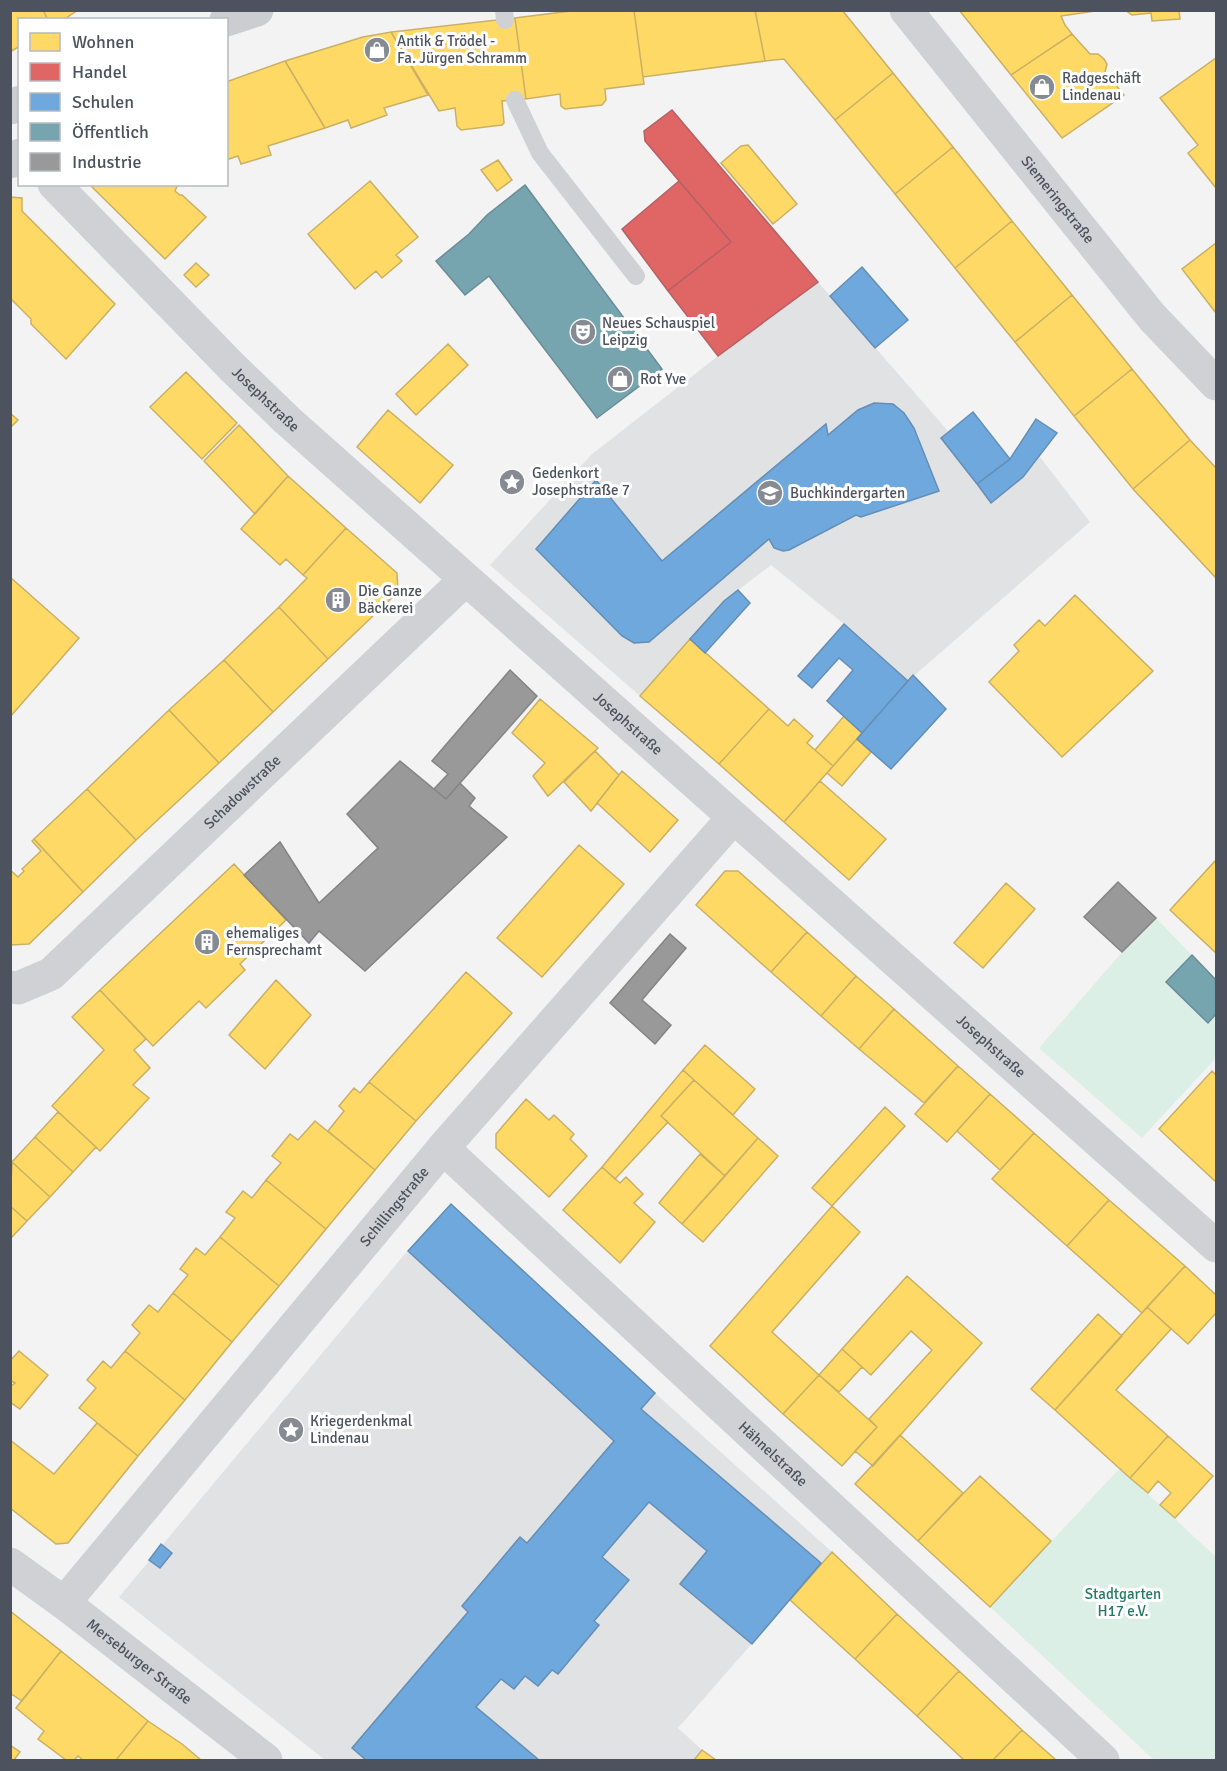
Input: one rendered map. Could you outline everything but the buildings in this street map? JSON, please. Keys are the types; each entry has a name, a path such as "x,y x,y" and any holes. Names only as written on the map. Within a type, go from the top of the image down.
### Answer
{"street":[{"name":"Siemeringstraße","path":"906,10 1152,317 1216,384"},
{"name":"Josephstraße","path":"56,186 279,412 465,580 1216,1246"},
{"name":"Schadowstraße","path":"10,987 18,988 51,974 465,580"},
{"name":"Schillingstraße","path":"64,1604 443,1148 733,818"},
{"name":"Hähnelstraße","path":"443,1148 1103,1761"},
{"name":"Merseburger Straße","path":"10,1564 266,1761"}],"lane":[{"path":"515,99 540,153 636,276"}],"shaded area":[{"name":"Buchkindergarten","path":"818,282 948,431 941,438 991,502 1023,477 1040,457 1090,522 908,681 844,624 771,565 724,601 640,696 490,565 592,454"},
{"path":"451,1204 655,1393 832,1552 678,1728 702,1750 694,1760 325,1760 119,1597 404,1255"}],"green space":[{"path":"1156,918 1216,980 1216,1058 1142,1138 1039,1048 1122,952"},
{"name":"Stadtgarten H17 e.V.","path":"1120,1468 1216,1557 1216,1760 1154,1760 990,1607"}],"place":[{"name":"Antik & Trödel - Fa. Jürgen Schramm","path":"377,50"},
{"name":"Radgeschäft Lindenau","path":"1042,87"},
{"name":"Neues Schauspiel Leipzig","path":"583,332"},
{"name":"Rot Yve","path":"620,379"},
{"name":"Gedenkort Josephstraße 7","path":"512,482"},
{"name":"Buchkindergarten","path":"770,493"},
{"name":"Die Ganze Bäckerei","path":"338,600"},
{"name":"ehemaliges Fernsprechamt","path":"207,942"},
{"name":"Kriegerdenkmal Lindenau","path":"291,1430"}]}
